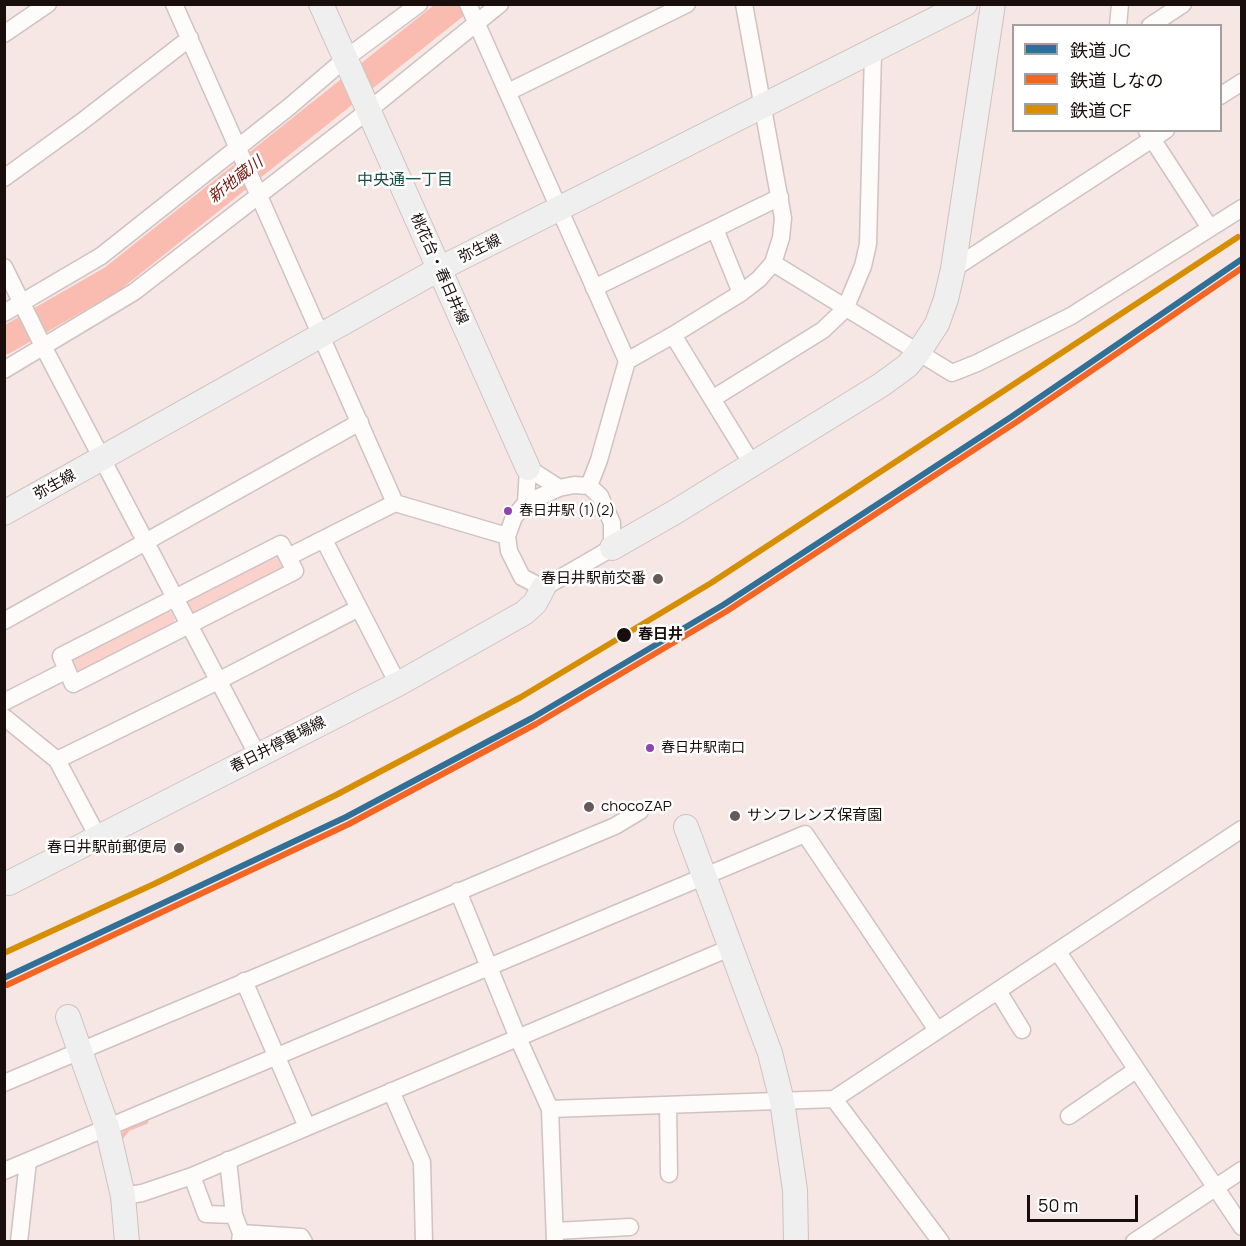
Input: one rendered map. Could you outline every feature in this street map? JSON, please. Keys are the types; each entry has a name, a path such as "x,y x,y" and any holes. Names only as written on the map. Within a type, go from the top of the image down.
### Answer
{"street":[{"path":"4,34 48,4"},
{"path":"174,4 395,503"},
{"name":"桃花台・春日井線","path":"321,4 528,468"},
{"path":"4,313 24,306 101,256 241,153 349,66 419,4"},
{"path":"4,370 42,344 134,292 258,190 367,106 472,14 500,4"},
{"path":"508,92 687,4"},
{"path":"627,361 741,293 759,279 772,263 781,238 783,218 780,197 744,4"},
{"name":"弥生線","path":"4,513 439,269 965,4"},
{"path":"612,548 612,523 600,496 588,486 574,484 558,488 526,503 514,518 507,536 509,551 522,577 543,588 675,512 881,385 907,366 918,354 937,324 946,300 993,4"},
{"path":"1118,24 1120,4"},
{"path":"1153,24 1183,4"},
{"path":"472,14 627,361 599,460 588,486"},
{"path":"4,178 81,123 190,38"},
{"path":"712,399 811,339 845,309 863,266 868,243 873,52"},
{"path":"1222,95 1242,82"},
{"path":"952,269 1155,134 1210,228"},
{"path":"594,288 780,197"},
{"path":"772,263 952,373 1071,316 1242,208"},
{"path":"715,229 741,293"},
{"path":"4,267 258,756"},
{"path":"673,335 752,464"},
{"path":"4,621 360,422"},
{"path":"528,468 558,488"},
{"path":"526,503 528,468"},
{"path":"288,557 395,503 507,536"},
{"path":"324,540 398,684"},
{"path":"281,544 295,572 73,684 61,656 175,598 281,544"},
{"name":"春日井停車場線","path":"8,886 98,837 398,684 525,613 535,603 543,588"},
{"path":"57,760 218,681 358,608"},
{"path":"4,702 67,670"},
{"path":"4,717 57,760 98,837"},
{"path":"4,1083 615,826 640,811"},
{"path":"686,827 770,1053 782,1101 795,1190 796,1242"},
{"path":"4,1171 805,834 937,1030"},
{"path":"550,1109 834,1099 1239,834"},
{"path":"458,891 518,1038 550,1109 555,1236 630,1227"},
{"path":"123,1196 142,1193 192,1176 732,947"},
{"path":"1058,952 1242,1227"},
{"path":"244,981 307,1127"},
{"path":"998,991 1022,1030"},
{"path":"68,1017 107,1127 123,1196 127,1242"},
{"path":"1069,1116 1136,1070"},
{"path":"391,1091 422,1162 424,1242"},
{"path":"834,1099 940,1242"},
{"path":"668,1106 669,1174"},
{"path":"228,1160 234,1215 241,1237 301,1237 304,1242"},
{"path":"19,1242 27,1161"},
{"path":"1134,1242 1242,1170"},
{"path":"192,1176 206,1214 234,1215"}],"shaded area":[{"path":"275,554 283,563 281,570 197,613 191,611 187,604 189,597"},
{"path":"165,610 171,612 175,619 173,625 81,672 75,670 71,663 73,657"}],"waterway":[{"name":"新地蔵川","path":"4,341 112,279 457,4"},
{"path":"119,1140 128,1129 146,1122"}],"rail line":[{"name":"CF","path":"4,953 154,884 336,795 521,697 711,583 1238,237"},
{"name":"JC","path":"4,978 346,817 532,718 723,605 1011,417 1242,259"},
{"name":"しなの","path":"7,985 349,824 536,724 727,611 1015,423 1242,268"}],"place":[{"name":"春日井駅 (1)(2)","path":"508,511"},
{"name":"春日井駅前交番","path":"658,579"},
{"name":"春日井","path":"624,635"},
{"name":"春日井駅南口","path":"650,748"},
{"name":"chocoZAP","path":"589,807"},
{"name":"サンフレンズ保育園","path":"735,816"},
{"name":"春日井駅前郵便局","path":"179,848"}],"district":[{"name":"中央通一丁目","path":"405,181"}]}
